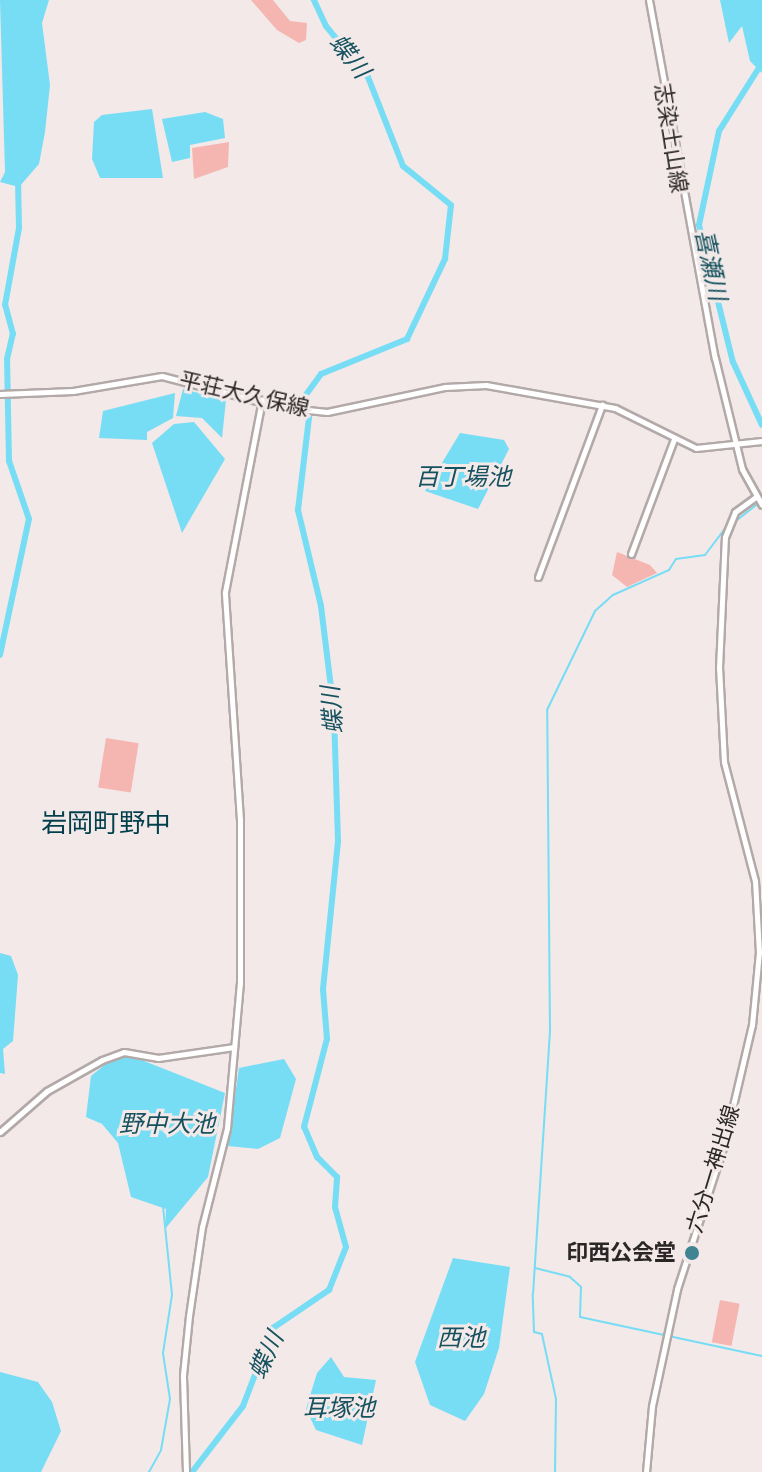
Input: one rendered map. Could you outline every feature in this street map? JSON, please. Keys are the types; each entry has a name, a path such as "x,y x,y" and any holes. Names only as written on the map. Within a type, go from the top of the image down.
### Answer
{"main road":[{"name":"志染土山線","path":"649,0 683,209 736,445 762,505"},
{"name":"平荘大久保線","path":"7,394 162,376 310,411 461,385 602,405 696,448 762,441"},
{"path":"186,1472 188,1331 202,1227 227,1128 234,1047 241,847 225,592 262,400"},
{"path":"538,577 602,405"},
{"path":"631,554 674,439"},
{"name":"六分一神出線","path":"646,1472 652,1405 677,1289 724,1144 752,1025 759,952 755,881 724,762 719,668 725,537 735,512 756,497"},
{"path":"0,1132 47,1091 102,1060 124,1052 158,1058 234,1047"}],"shaded area":[{"path":"251,0 273,0 290,21 307,23 306,40 299,43 277,30"},
{"path":"229,142 228,167 194,179 192,148"},
{"path":"617,552 650,565 657,573 627,587 612,575"},
{"path":"106,738 139,743 131,793 98,787"},
{"path":"720,1300 740,1304 731,1346 712,1342"}],"water":[{"path":"0,0 49,0 42,23 50,85 45,132 39,164 19,187 0,182 5,172"},
{"path":"720,0 762,0 762,73 750,61 742,26 729,43"},
{"path":"152,109 163,178 100,178 92,159 94,122 102,115"},
{"path":"205,112 223,119 225,138 190,145 190,158 172,162 162,119"},
{"path":"183,389 226,400 222,438 202,418 176,416"},
{"path":"175,393 173,418 147,432 147,440 99,438 103,411"},
{"path":"194,422 225,459 182,533 152,443 174,424"},
{"name":"百丁場池","path":"460,433 504,440 509,449 478,509 425,491"},
{"path":"0,953 11,956 18,975 13,1041 3,1049 5,1074 0,1073"},
{"name":"野中大池","path":"129,1055 225,1093 208,1177 165,1229 166,1209 131,1197 118,1143 102,1124 86,1117 91,1076 112,1059"},
{"path":"284,1059 296,1079 280,1138 258,1149 228,1146 239,1068"},
{"name":"西池","path":"453,1258 510,1267 499,1348 484,1394 465,1421 430,1405 415,1362"},
{"name":"耳塚池","path":"331,1357 344,1377 376,1380 362,1445 316,1430 306,1409 317,1373"},
{"path":"0,1372 38,1382 52,1402 61,1431 41,1472 0,1472"}],"waterway":[{"name":"蝶川","path":"192,1472 243,1406 273,1328 329,1290 346,1247 335,1207 337,1177 317,1157 304,1127 327,1039 323,989 338,841 334,712 321,606 298,510 309,418 305,396 321,374 407,339 445,259 451,205 403,166 368,77 326,26 314,0"},
{"name":"喜瀬川","path":"762,63 719,131 699,225 733,362 762,425"},
{"path":"0,655 29,519 9,461 7,359 13,334 5,305 19,228 18,181"},
{"path":"732,524 758,504"},
{"path":"555,1472 556,1399 542,1334 534,1332 533,1294 550,1031 547,710 595,611 613,595 669,570 676,559 705,555 726,527"},
{"path":"149,1472 161,1450 170,1399 163,1353 172,1295 163,1207"},
{"path":"535,1268 570,1277 581,1287 580,1317 762,1356"}],"place":[{"name":"印西公会堂","path":"692,1253"}],"district":[{"name":"岩岡町野中","path":"106,823"}]}
